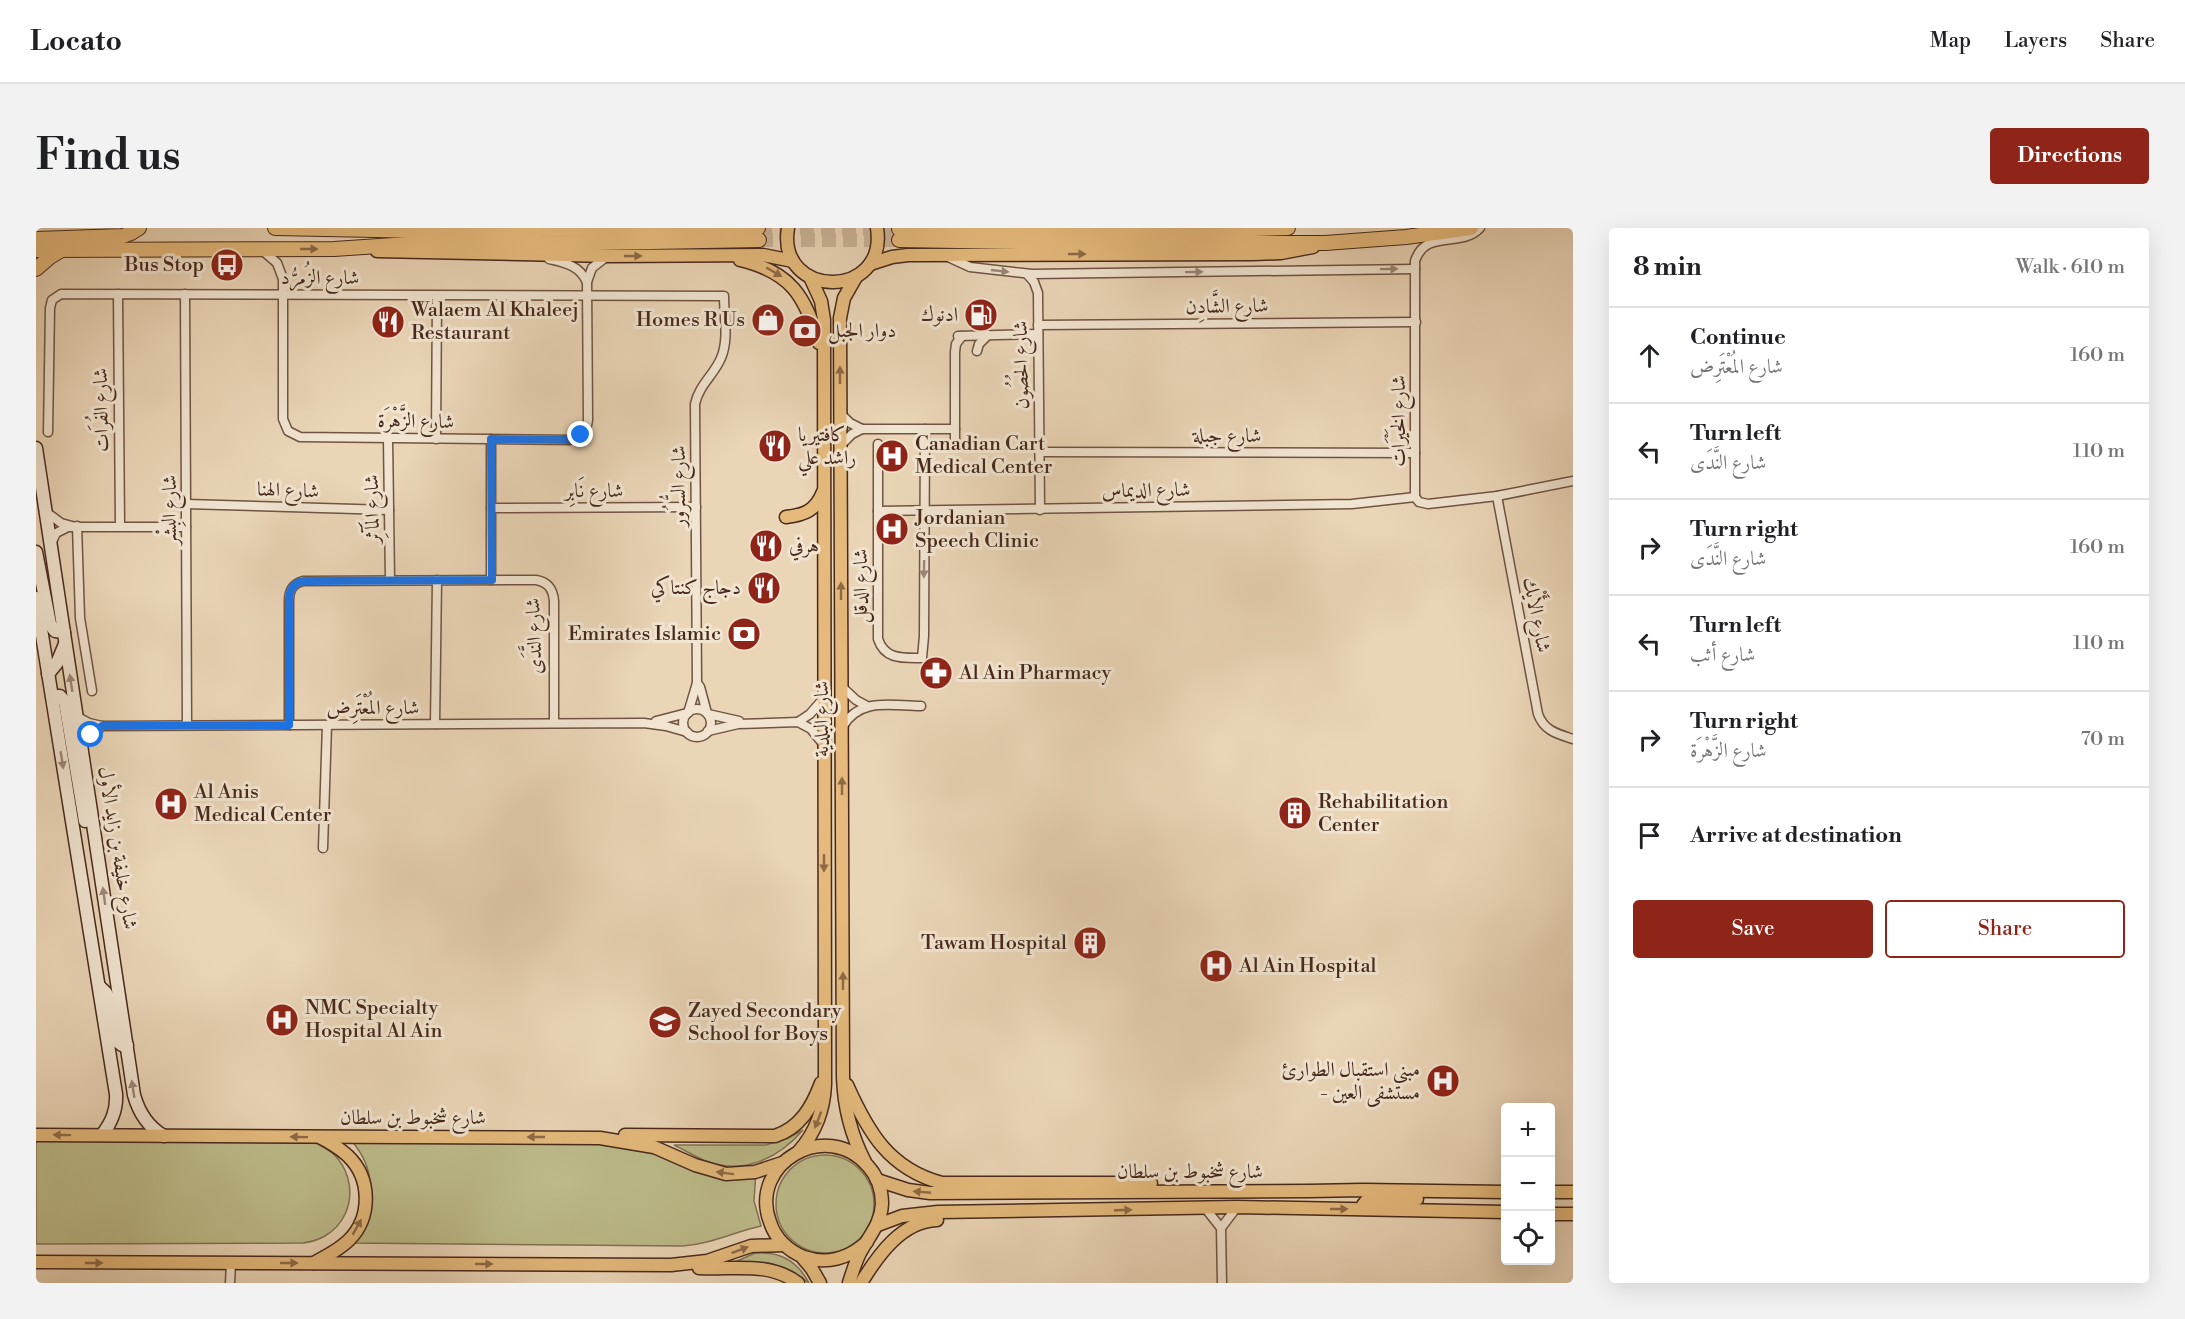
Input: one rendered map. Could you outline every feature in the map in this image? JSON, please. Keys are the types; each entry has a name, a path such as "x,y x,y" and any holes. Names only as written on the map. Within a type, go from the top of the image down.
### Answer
{"highway":[{"path":"36,238 123,236 139,228"},
{"path":"275,228 758,234"},
{"path":"899,235 1288,228"},
{"path":"899,235 1091,243 1325,243 1406,237 1471,228"},
{"path":"36,250 334,249 409,244 573,244 758,234"},
{"path":"36,269 62,250"}],"main road":[{"path":"788,228 788,246 793,261 810,277 834,283 856,277 870,264 876,250 877,228"},
{"path":"870,264 900,256 1268,253 1295,251 1325,243"},
{"path":"334,249 534,255 763,255 793,261"},
{"path":"718,255 762,266 780,275 794,288 809,311 824,357"},
{"name":"شارع البلدية","path":"799,1151 811,1135 820,1115 825,1071 824,357 823,310 818,292 810,277"},
{"name":"شارع البلدية","path":"856,277 844,298 840,318 843,1077 850,1127 865,1162"},
{"name":"شارع خليفة بن زايد الأول","path":"36,448 136,1102 147,1122 164,1136"},
{"path":"786,517 807,514 820,500 824,488"},
{"path":"36,552 50,624 65,638 57,663 48,674"},
{"name":"شارع خليفة بن زايد الأول","path":"36,598 116,1100 113,1119 102,1135"},
{"path":"52,696 60,696 65,702 85,824 97,846"},
{"path":"99,986 109,999 117,1041 122,1045 127,1045"},
{"path":"600,1138 636,1135 775,1136 787,1131 802,1119 815,1098 825,1071"},
{"path":"843,1077 860,1115 881,1145 906,1168 933,1180 942,1183 1161,1183 1178,1191"},
{"name":"شارع شخبوط بن سلطان","path":"36,1135 600,1138 654,1147 695,1165 726,1174 755,1172 782,1163"},
{"path":"313,1263 334,1252 351,1238 362,1220 366,1202 364,1183 355,1164 339,1149 320,1137"},
{"path":"849,1283 855,1265 878,1225 882,1202 877,1180 865,1162 846,1150 834,1146 816,1146 799,1151 782,1163 771,1180 766,1210 772,1229 784,1245 802,1256 821,1261 851,1254 867,1242"},
{"name":"شارع شخبوط بن سلطان","path":"877,1180 908,1190 930,1193 1350,1190 1501,1192"},
{"path":"1167,1209 1219,1201 1317,1200 1324,1197 1319,1191"},
{"path":"1367,1209 1364,1205 1367,1200 1443,1198 1469,1192"},
{"path":"1555,1192 1573,1192"},
{"name":"شارع شخبوط بن سلطان","path":"878,1225 902,1216 926,1213 1237,1207 1501,1212"},
{"path":"861,1283 901,1232 919,1222 1039,1217 1086,1211"},
{"path":"1555,1214 1573,1214"},
{"path":"671,1265 707,1261 751,1246 784,1245"},
{"path":"802,1256 819,1283"},
{"path":"36,1262 671,1265 704,1269 767,1269 787,1276 798,1283"}],"street":[{"name":"شارع الخَيْرَات","path":"1415,497 1415,269 1418,254 1428,243 1468,237 1480,228"},
{"name":"شارع الزَّهْرَة","path":"261,249 274,260 283,279 283,419 286,429 300,437 569,440 577,438 584,432 588,420 587,282"},
{"path":"534,255 575,266 587,282"},
{"path":"944,255 970,267 1050,274 1415,269"},
{"path":"587,282 589,272 596,264 609,256"},
{"name":"شارع الحُصُون","path":"1027,273 1038,292"},
{"name":"شارع الحُصُون","path":"1040,510 1038,292 1042,282 1050,274"},
{"name":"شارع الزُمرُّد","path":"48,432 50,308 52,300 61,294 724,296"},
{"name":"شارع الفُرَات","path":"118,294 120,526"},
{"name":"شارع البِشْر","path":"185,294 188,726"},
{"path":"436,439 437,296"},
{"name":"شارع السُّرُور","path":"688,713 697,683 695,404 700,389 718,365 723,353 724,296"},
{"name":"شارع الشَّادِن","path":"962,336 1038,330 1416,322"},
{"path":"955,444 956,344 962,336 975,342 977,351 979,344 988,335"},
{"path":"841,414 850,423 862,429 955,429"},
{"path":"841,445 852,434 862,429"},
{"path":"925,511 926,429"},
{"name":"شارع المَآثِر","path":"388,438 390,580"},
{"path":"491,439 492,580"},
{"name":"شارع الدقل","path":"878,444 878,639 884,650 891,656 900,658 921,658 924,632 925,511"},
{"name":"شارع جبلة","path":"1040,452 1415,453"},
{"path":"1415,497 1419,502 1425,504 1497,496 1573,482"},
{"name":"شارع الأَيْك","path":"1497,496 1538,714 1543,725 1555,733 1573,739"},
{"name":"شارع الديماس","path":"878,511 1352,504 1415,497"},
{"name":"شارع الهنا","path":"186,504 389,510"},
{"name":"شارع نَابِر","path":"491,508 696,507"},
{"path":"46,512 61,522 75,526"},
{"path":"75,526 80,618 92,691"},
{"path":"51,545 56,533 64,528 75,526 186,527"},
{"name":"شارع النَّدَى","path":"289,725 289,598 293,587 299,582 307,581 390,580 540,580 548,585 553,592 554,723"},
{"path":"435,724 437,580"},
{"name":"شارع السُّرُور","path":"697,683 707,713"},
{"path":"842,687 850,696 867,706"},
{"path":"749,723 697,709 688,713 683,723 687,732 697,737 728,725 798,722 810,714 824,698"},
{"path":"842,728 852,714 867,706 921,706"},
{"name":"شارع المُعْتَرِض","path":"644,723 688,713"},
{"path":"707,713 711,723 708,731"},
{"name":"شارع المُعْتَرِض","path":"76,716 89,723 102,726 644,723 687,732"},
{"path":"798,722 816,733 824,745"},
{"path":"323,848 327,725"},
{"path":"81,746 102,726"},
{"path":"1221,1228 1237,1207"},
{"path":"1206,1209 1221,1228 1222,1283"},
{"path":"230,1283 231,1263"}],"shaded area":[{"path":"803,1130 771,1156 745,1165 717,1164 703,1160 674,1145 766,1145"},
{"path":"36,1135 312,1142 327,1149 338,1159 349,1185 349,1199 345,1213 337,1226 325,1236 303,1243 36,1244"},
{"path":"351,1140 619,1140 705,1170 756,1171 754,1201 761,1226 703,1243 683,1246 350,1243 369,1191 367,1167"},
{"path":"825,1155 844,1159 860,1169 870,1185 874,1204 870,1223 860,1239 844,1249 825,1253 806,1249 790,1239 780,1223 776,1204 780,1185 790,1169 806,1159"},
{"path":"755,1253 772,1254 787,1259 799,1269 809,1283 792,1271 769,1263 735,1262"}],"tunnel":[{"path":"758,228 899,229"},
{"path":"759,240 899,240"}],"place":[{"name":"Bus Stop","path":"227,265"},
{"name":"ادنوك","path":"981,315"},
{"name":"Homes R Us","path":"768,320"},
{"name":"Walaem Al Khaleej Restaurant","path":"388,322"},
{"name":"دوار الجبل","path":"805,331"},
{"name":"كافتيريا راشد علي","path":"775,446"},
{"name":"Canadian Cart Medical Center","path":"892,456"},
{"name":"Jordanian Speech Clinic","path":"892,529"},
{"name":"هرفي","path":"766,546"},
{"name":"دجاج كنتاكي","path":"764,588"},
{"name":"Emirates Islamic","path":"744,634"},
{"name":"Al Ain Pharmacy","path":"936,673"},
{"name":"Al Anis Medical Center","path":"171,804"},
{"name":"Rehabilitation Center","path":"1295,813"},
{"name":"Tawam Hospital","path":"1090,943"},
{"name":"Al Ain Hospital","path":"1216,966"},
{"name":"NMC Specialty Hospital Al Ain","path":"282,1020"},
{"name":"Zayed Secondary School for Boys","path":"665,1022"},
{"name":"مبنى استقبال الطوارئ - مستشفى العين","path":"1443,1081"}],"route":[{"path":"91,735 102,726 289,725 289,598 293,587 303,581 492,580 491,439 569,440 581,435"}]}
